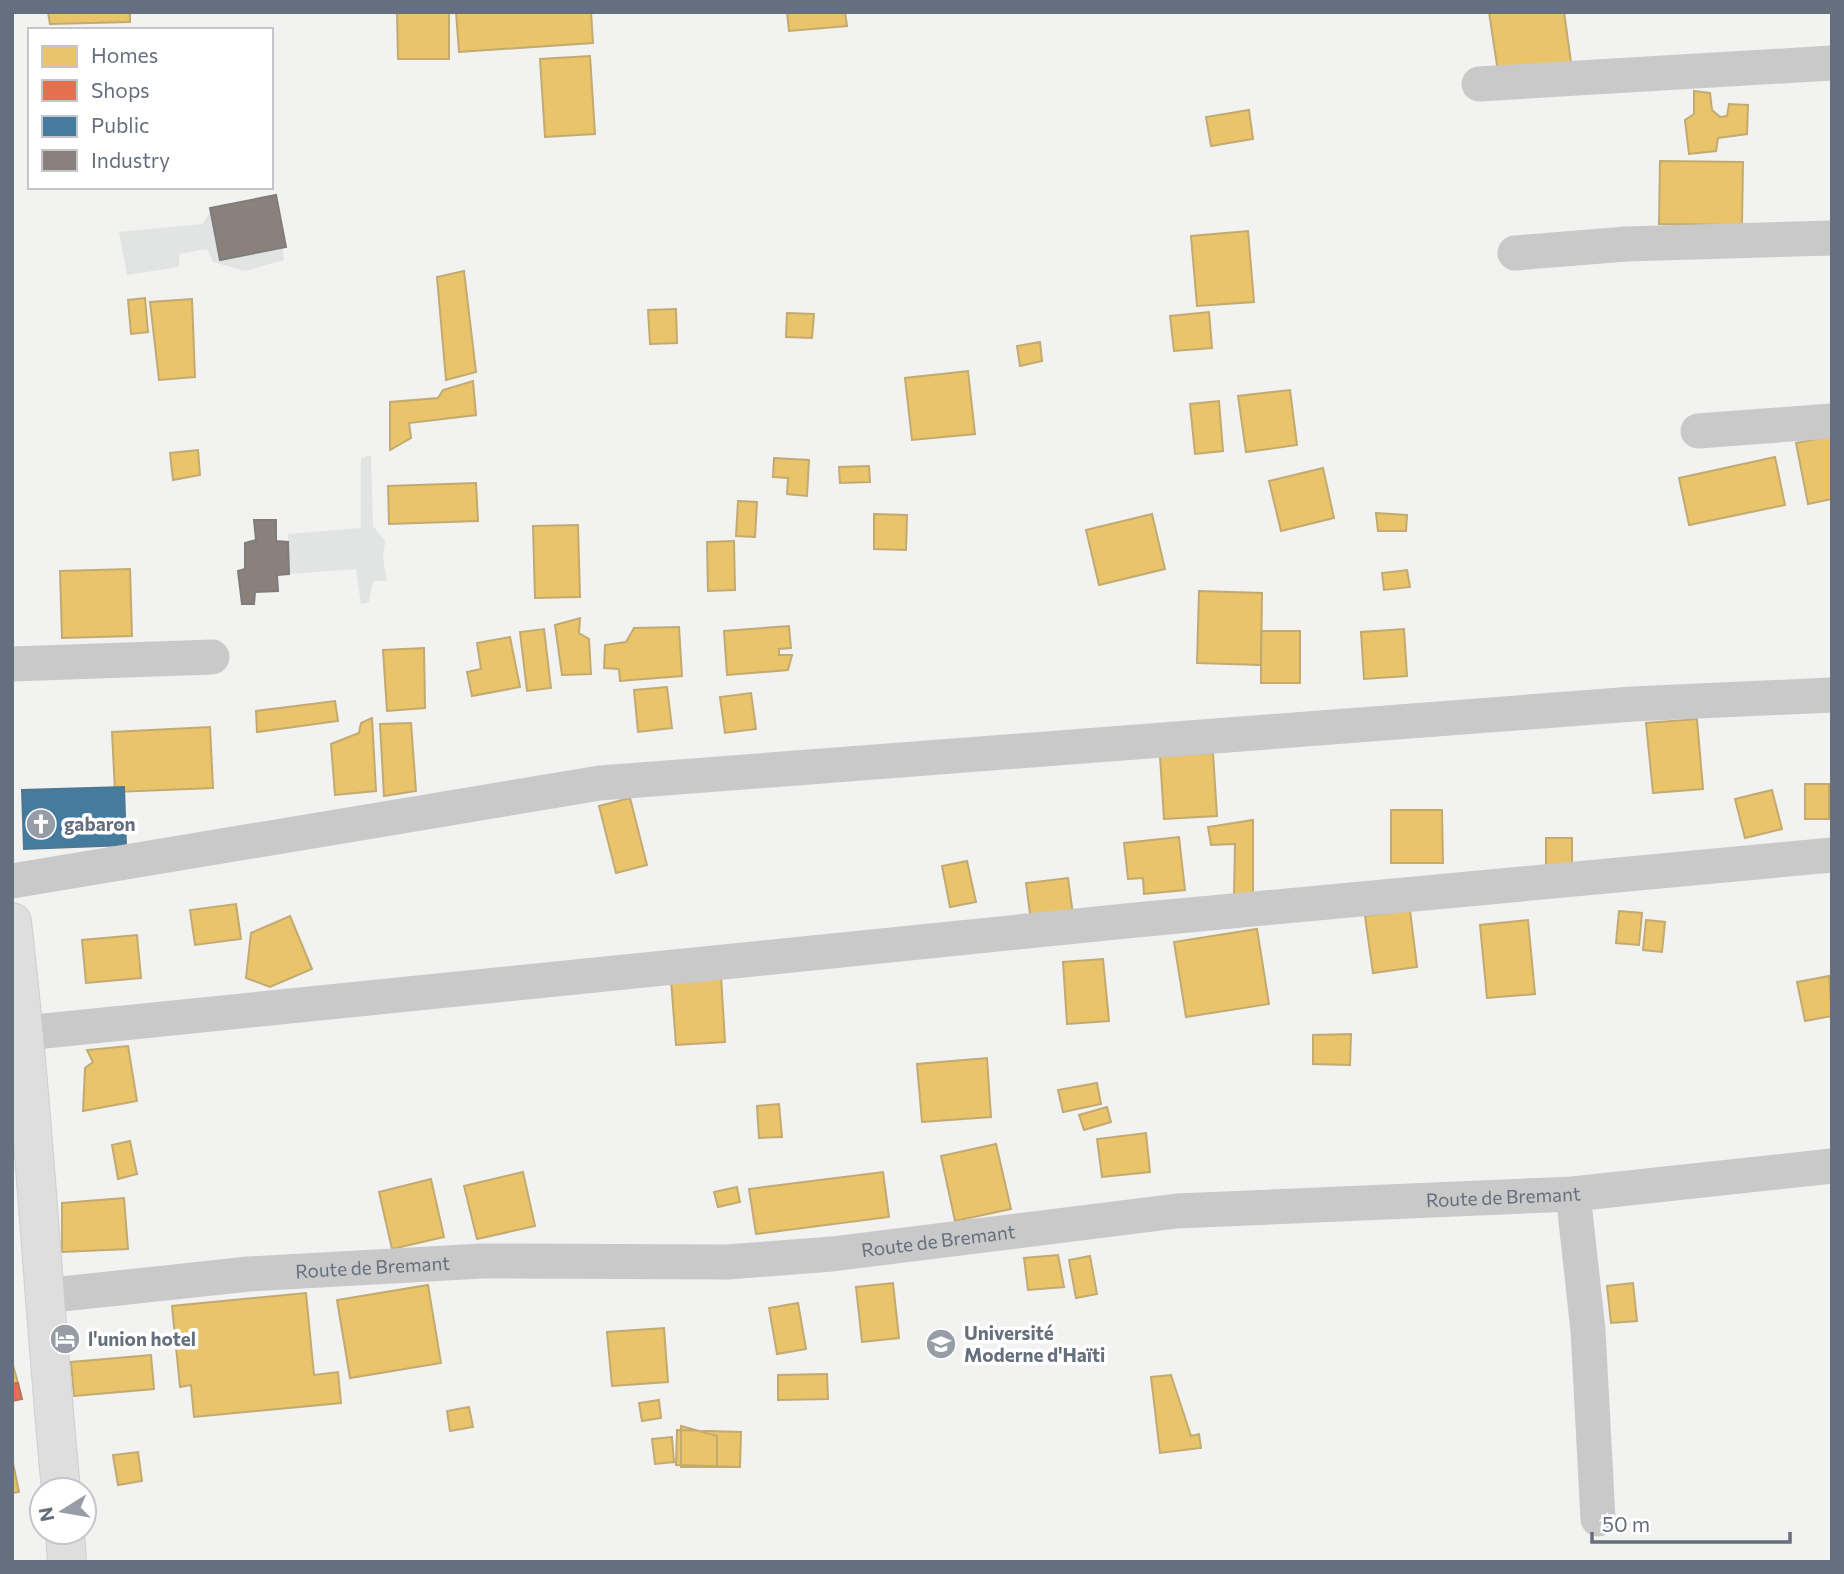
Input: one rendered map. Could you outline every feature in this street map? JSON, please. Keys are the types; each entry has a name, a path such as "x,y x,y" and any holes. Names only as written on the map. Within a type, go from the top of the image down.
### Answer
{"main road":[{"path":"12,922 25,1033 43,1296 60,1476"}],"street":[{"path":"1479,84 1832,63"},
{"path":"1515,253 1626,244 1832,238"},
{"path":"1698,431 1832,421"},
{"path":"12,664 212,657"},
{"path":"12,881 600,783 1633,704 1832,695"},
{"path":"25,1033 1136,920 1832,855"},
{"name":"Route de Bremant","path":"43,1296 249,1274 482,1261 727,1262 832,1254 1177,1211 1573,1194 1832,1166"},
{"path":"1573,1194 1588,1330 1598,1519"}],"shaded area":[{"path":"276,195 284,260 245,271 213,262 207,249 179,254 179,267 127,275 119,232 202,224 214,207"},
{"path":"371,455 373,526 385,541 383,558 387,581 373,581 369,602 361,604 356,569 289,574 288,534 361,528 361,458"}],"building: Homes":[{"path":"48,12 130,12 130,22 50,24"},
{"path":"397,12 449,12 449,59 398,59"},
{"path":"456,12 591,12 593,43 459,52"},
{"path":"787,12 845,12 847,26 789,31"},
{"path":"1489,12 1564,12 1571,62 1498,72"},
{"path":"590,56 595,134 545,137 540,59"},
{"path":"1694,91 1710,93 1712,110 1720,117 1727,116 1729,104 1748,105 1747,134 1718,138 1716,151 1689,154 1685,120 1694,114"},
{"path":"1249,110 1253,139 1211,146 1206,117"},
{"path":"1660,161 1743,162 1742,225 1659,224"},
{"path":"1248,231 1254,302 1197,306 1191,236"},
{"path":"464,271 476,372 446,380 437,277"},
{"path":"145,298 148,332 131,334 128,300"},
{"path":"192,299 195,377 159,380 150,302"},
{"path":"676,309 677,343 650,344 648,310"},
{"path":"1209,312 1212,348 1174,351 1170,316"},
{"path":"787,313 814,314 812,338 786,337"},
{"path":"1040,342 1042,361 1020,366 1017,346"},
{"path":"968,371 975,434 912,440 905,378"},
{"path":"473,381 476,415 409,423 411,438 390,450 390,402 438,398 443,390"},
{"path":"1290,390 1297,445 1246,452 1238,396"},
{"path":"1219,401 1223,451 1195,454 1190,404"},
{"path":"1832,436 1832,499 1808,504 1796,443"},
{"path":"198,450 200,475 173,480 170,453"},
{"path":"1775,457 1785,505 1689,525 1679,478"},
{"path":"774,458 809,460 807,496 787,494 788,478 773,477"},
{"path":"869,466 870,482 840,483 839,467"},
{"path":"1323,468 1334,518 1281,531 1269,481"},
{"path":"476,483 478,521 389,524 388,486"},
{"path":"738,501 757,502 755,537 736,536"},
{"path":"1376,513 1407,515 1406,531 1378,531"},
{"path":"874,514 907,515 906,550 874,549"},
{"path":"1152,514 1165,569 1099,585 1086,530"},
{"path":"578,525 580,597 535,598 533,526"},
{"path":"734,541 735,590 708,591 707,542"},
{"path":"130,569 132,636 62,638 60,571"},
{"path":"1407,570 1410,587 1384,590 1382,573"},
{"path":"1199,591 1262,593 1261,665 1197,663"},
{"path":"580,618 579,633 589,639 591,674 562,675 555,625"},
{"path":"789,626 791,648 779,649 779,655 792,655 788,670 727,675 724,631"},
{"path":"679,627 682,676 620,681 619,669 604,668 605,645 626,642 634,628"},
{"path":"544,629 551,688 527,691 520,632"},
{"path":"1404,629 1407,676 1364,679 1361,632"},
{"path":"1261,631 1300,631 1300,683 1261,683"},
{"path":"510,637 520,687 472,696 467,672 481,669 477,643"},
{"path":"424,648 425,708 387,711 383,650"},
{"path":"667,687 672,728 638,732 634,690"},
{"path":"751,693 756,729 725,733 720,697"},
{"path":"335,701 338,721 257,732 256,711"},
{"path":"372,718 376,791 335,795 331,744 359,733 361,723"},
{"path":"1697,719 1703,789 1653,793 1646,723"},
{"path":"411,723 416,791 384,796 380,724"},
{"path":"210,727 213,788 115,792 112,732"},
{"path":"1213,753 1217,816 1164,819 1160,756"},
{"path":"1805,784 1829,784 1829,819 1805,819"},
{"path":"1772,790 1782,829 1745,838 1735,799"},
{"path":"630,798 647,865 616,873 599,806"},
{"path":"1391,810 1442,810 1443,863 1391,863"},
{"path":"1253,820 1253,895 1234,895 1235,844 1211,845 1208,827"},
{"path":"1179,837 1185,890 1144,894 1143,878 1128,879 1124,843"},
{"path":"1546,838 1572,838 1572,865 1546,865"},
{"path":"967,861 976,902 950,907 942,866"},
{"path":"1068,878 1073,915 1031,921 1026,883"},
{"path":"236,904 241,939 195,945 190,910"},
{"path":"1410,910 1417,967 1373,973 1365,916"},
{"path":"1619,911 1642,913 1639,945 1616,943"},
{"path":"290,916 312,969 270,987 246,978 251,933"},
{"path":"1528,920 1535,994 1487,998 1480,925"},
{"path":"1646,920 1665,922 1662,952 1643,950"},
{"path":"1257,929 1269,1004 1186,1017 1174,942"},
{"path":"137,935 141,978 86,983 82,940"},
{"path":"1103,959 1109,1021 1067,1024 1063,962"},
{"path":"721,976 725,1042 676,1045 671,980"},
{"path":"1829,976 1832,1016 1805,1021 1797,982"},
{"path":"1351,1034 1350,1065 1313,1064 1313,1035"},
{"path":"128,1046 137,1101 83,1111 85,1068 93,1062 87,1050"},
{"path":"987,1058 991,1117 922,1122 917,1064"},
{"path":"1097,1083 1101,1104 1063,1112 1058,1090"},
{"path":"779,1104 782,1137 759,1138 757,1106"},
{"path":"1107,1107 1111,1122 1084,1130 1079,1115"},
{"path":"1146,1133 1150,1172 1102,1177 1097,1139"},
{"path":"130,1141 137,1174 118,1179 112,1145"},
{"path":"996,1144 1011,1209 955,1221 941,1156"},
{"path":"523,1172 535,1226 477,1239 464,1186"},
{"path":"883,1172 889,1217 756,1234 749,1189"},
{"path":"431,1179 444,1237 392,1249 379,1192"},
{"path":"737,1187 740,1202 718,1207 714,1192"},
{"path":"124,1198 128,1249 62,1252 62,1203"},
{"path":"1058,1255 1064,1287 1028,1290 1024,1258"},
{"path":"1090,1256 1097,1294 1076,1298 1069,1260"},
{"path":"893,1283 899,1338 862,1342 856,1287"},
{"path":"1633,1283 1637,1321 1611,1323 1607,1286"},
{"path":"428,1285 441,1363 350,1378 337,1300"},
{"path":"306,1293 314,1375 338,1372 341,1403 194,1417 191,1385 180,1387 172,1306"},
{"path":"798,1303 806,1349 777,1354 769,1308"},
{"path":"664,1328 668,1382 612,1386 607,1332"},
{"path":"151,1355 154,1389 74,1396 71,1362"},
{"path":"12,1362 18,1383 12,1384"},
{"path":"827,1374 828,1399 778,1400 778,1375"},
{"path":"1171,1375 1191,1436 1199,1434 1201,1448 1160,1453 1151,1377"},
{"path":"659,1400 661,1418 642,1421 639,1403"},
{"path":"469,1407 473,1427 450,1431 447,1411"},
{"path":"681,1426 717,1436 717,1467 681,1467"},
{"path":"677,1430 741,1432 740,1467 676,1465"},
{"path":"672,1437 674,1462 655,1464 652,1439"},
{"path":"138,1452 142,1481 118,1485 113,1455"},
{"path":"12,1458 19,1492 12,1493"}],"building: Shops":[{"path":"18,1383 22,1399 12,1401 12,1384"}],"building: Public":[{"path":"124,787 126,845 24,849 22,790"}],"building: Industry":[{"path":"276,195 286,247 220,260 210,208"},
{"path":"254,520 276,520 276,541 288,542 289,574 277,575 278,591 255,592 254,604 242,604 238,571 245,569 245,543 256,540"}],"place":[{"name":"gabaron","path":"41,824"},
{"name":"l'union hotel","path":"65,1339"},
{"name":"Université Moderne d'Haïti","path":"941,1344"}]}
